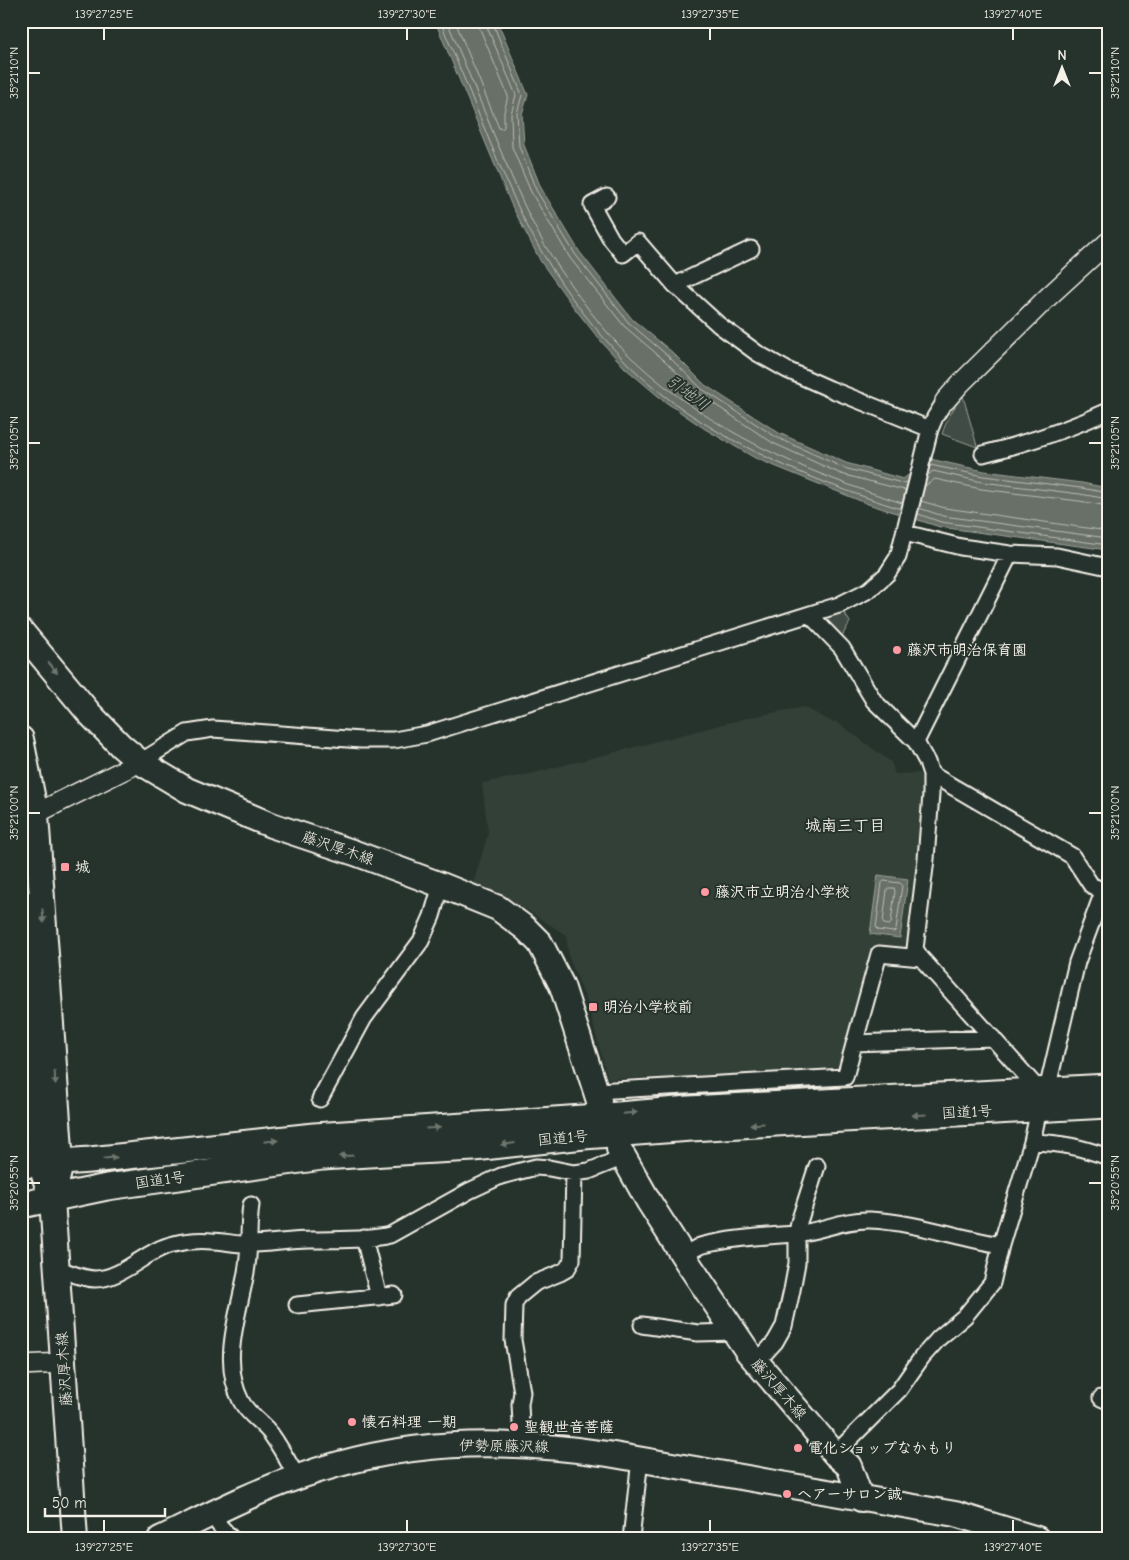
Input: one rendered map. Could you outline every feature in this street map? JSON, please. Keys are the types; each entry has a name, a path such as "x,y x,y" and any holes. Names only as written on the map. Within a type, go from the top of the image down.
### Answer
{"highway":[{"name":"国道1号","path":"21,1205 107,1187 322,1157 474,1148 584,1136 1042,1096 1108,1086"},
{"name":"国道1号","path":"41,1164 314,1136 689,1109 1042,1096 1108,1105"}],"main road":[{"name":"藤沢厚木線","path":"21,631 89,713 121,746 140,762 187,790 272,825 355,853 498,908 526,928 540,943 562,986 598,1096"},
{"name":"藤沢厚木線","path":"21,739 29,818 41,1164"},
{"path":"28,1019 28,929 24,854 29,818"},
{"name":"藤沢厚木線","path":"21,959 41,1164 52,1199 75,1539"},
{"name":"藤沢厚木線","path":"621,1153 683,1255 756,1363 835,1454 849,1466 860,1499"},
{"name":"伊勢原藤沢線","path":"160,1539 297,1477 338,1464 386,1452 472,1443 522,1444 570,1448 860,1499"},
{"path":"860,1499 955,1514 1037,1539"}],"street":[{"path":"607,197 592,205 611,239 623,254 638,242 675,285 719,325 758,353 830,390 930,429"},
{"path":"29,818 140,762 186,733 213,729 361,740 394,740 427,734 810,615 839,605 869,590 887,574 898,557 930,429 945,402 960,384 1048,297 1108,242"},
{"path":"675,285 751,249"},
{"path":"983,454 1061,432 1108,411"},
{"path":"905,532 961,547 1010,554 1057,556 1108,567"},
{"path":"916,742 1010,554"},
{"path":"810,615 842,648 874,701 916,742 931,774 926,859 915,949 920,958 1042,1096"},
{"path":"835,1454 899,1390 922,1357 939,1338 966,1316 992,1283 1032,1142 1077,962 1106,893 1091,885 1072,856 931,774"},
{"path":"320,1099 364,1018 421,941 432,916 441,885"},
{"path":"598,1096 845,1076 879,954 920,958"},
{"path":"854,1043 992,1038"},
{"path":"1032,1142 1056,1143 1078,1147 1108,1157"},
{"path":"58,1269 95,1279 120,1272 157,1250 172,1244 194,1241 248,1244 376,1238 390,1235 469,1191 501,1176 536,1167 574,1173 595,1169 621,1153"},
{"path":"756,1363 774,1342 784,1326 797,1263 799,1222 817,1166"},
{"path":"522,1444 520,1404 522,1392 513,1340 514,1305 518,1296 535,1284 567,1269 572,1260 574,1173"},
{"path":"251,1205 247,1264 232,1345 231,1362 234,1381 241,1400 250,1414 272,1434 297,1477"},
{"path":"683,1255 701,1246 724,1241 757,1236 797,1234 868,1220 926,1228 1002,1245"},
{"path":"297,1305 387,1296 364,1238"},
{"path":"642,1324 698,1333 735,1332"},
{"path":"21,1365 64,1363"},
{"path":"631,1539 640,1459"},
{"path":"216,1513 219,1525 232,1539"}],"shaded area":[{"path":"963,396 977,447 942,434 946,423"},
{"path":"843,611 850,622 841,638 819,617"},
{"name":"藤沢市立明治小学校","path":"804,707 830,721 837,722 891,762 895,774 919,773 923,780 925,825 910,951 874,946 863,1008 842,1073 608,1079 587,1002 569,958 566,935 509,899 473,884 488,834 482,783 530,774 751,717"}],"water":[{"name":"引地川","path":"435,21 497,21 528,95 522,114 524,145 541,188 579,251 632,319 672,352 705,385 779,433 846,463 903,479 930,459 984,471 1108,488 1108,550 940,527 868,504 755,458 705,429 664,401 625,368 599,339 541,262 511,204"},
{"path":"878,875 908,879 900,938 870,934"}],"place":[{"name":"藤沢市明治保育園","path":"897,650"},
{"name":"城","path":"65,867"},
{"name":"藤沢市立明治小学校","path":"705,892"},
{"name":"明治小学校前","path":"593,1007"},
{"name":"懐石料理 一期","path":"352,1422"},
{"name":"聖観世音菩薩","path":"514,1427"},
{"name":"電化ショップなかもり","path":"798,1448"},
{"name":"ヘアーサロン誠","path":"787,1494"}],"district":[{"name":"城南三丁目","path":"845,826"}]}
